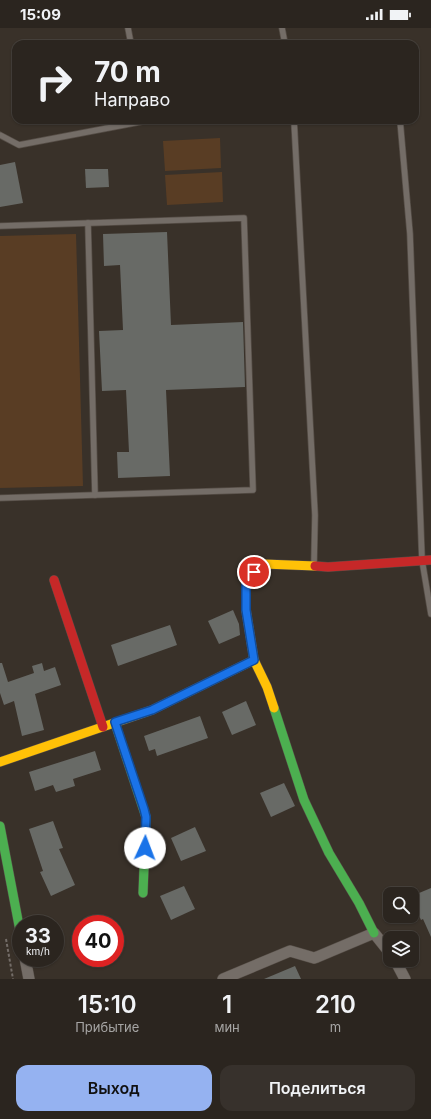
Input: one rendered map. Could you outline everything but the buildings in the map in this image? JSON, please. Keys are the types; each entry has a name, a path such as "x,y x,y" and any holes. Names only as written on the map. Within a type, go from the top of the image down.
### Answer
{"street":[{"path":"383,945 374,933 360,903 329,853 304,800 267,687 254,660 246,610 246,584 254,572 264,564 328,567 426,560"},
{"path":"54,580 103,727"},
{"path":"0,762 152,710 254,660"},
{"path":"115,722 146,817 143,893"},
{"path":"0,826 17,915"},
{"path":"223,979 290,951 314,958 374,933"},
{"path":"27,967 29,979"},
{"path":"399,967 405,979"}],"lane":[{"path":"128,28 130,40"},
{"path":"282,28 284,40"},
{"path":"0,135 19,145 126,124"},
{"path":"294,124 315,515 314,567"},
{"path":"400,124 410,234 426,560 431,614"},
{"path":"0,226 244,218 253,490 0,498"},
{"path":"88,223 94,495"}],"shaded area":[{"path":"220,138 221,168 165,171 163,141"},
{"path":"222,172 223,202 167,205 165,175"},
{"path":"76,234 83,486 0,488 0,236"}],"traffic: fast":[{"path":"274,708 304,800 329,853 359,903 374,933"},
{"path":"115,723 146,817 143,893"},
{"path":"0,826 17,915"}],"traffic: slow":[{"path":"274,708 267,687 254,660 246,610 246,584 254,572 264,564 315,566"},
{"path":"0,762 152,710 254,660"}],"traffic: jam":[{"path":"315,566 328,567 431,560"},
{"path":"54,580 103,727"}],"route":[{"path":"145,848 146,817 115,722 152,710 254,660 246,610 246,584 254,572"}]}
